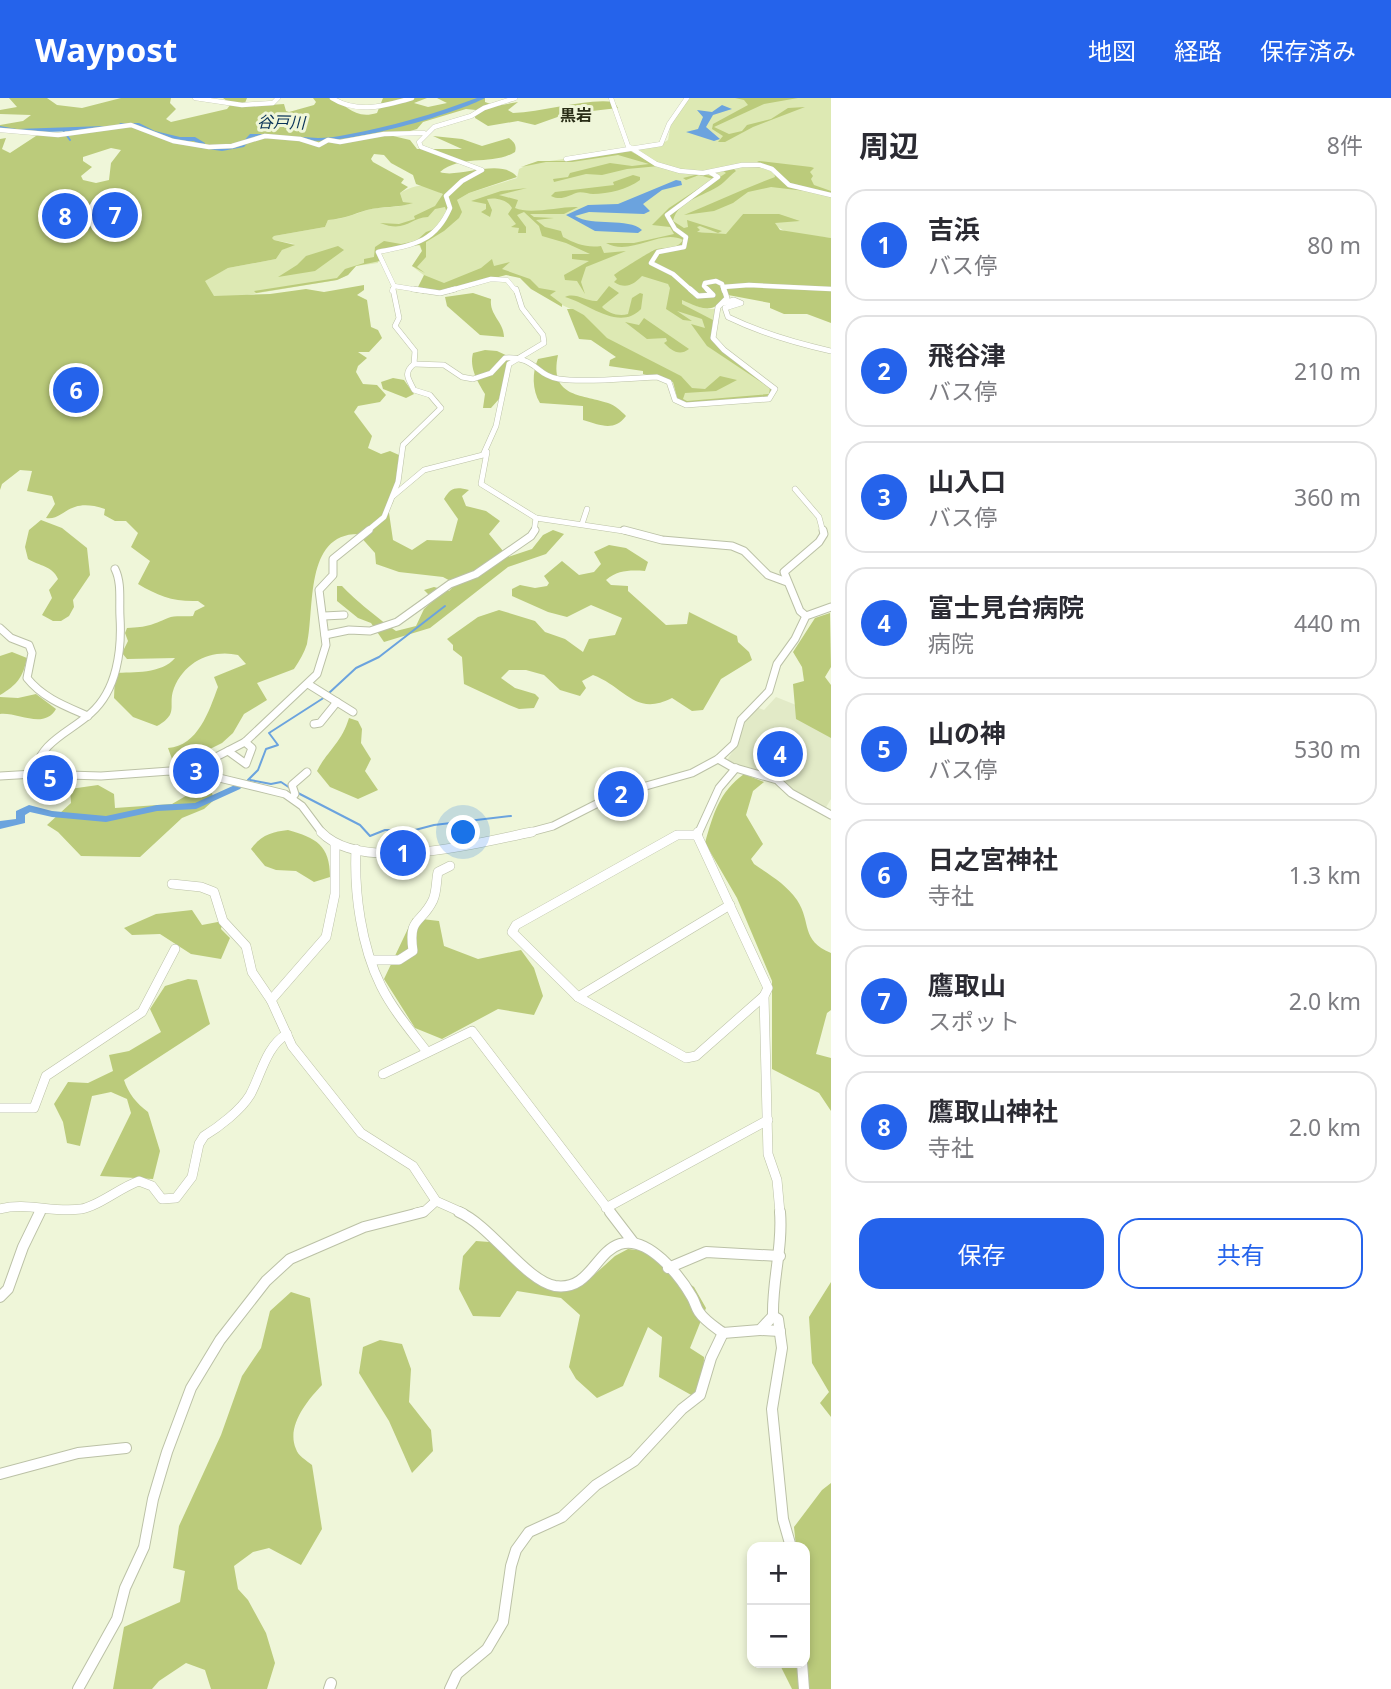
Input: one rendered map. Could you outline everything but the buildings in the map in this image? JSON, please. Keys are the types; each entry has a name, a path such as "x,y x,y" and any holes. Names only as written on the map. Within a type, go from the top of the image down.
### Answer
{"street":[{"path":"195,98 242,105 274,103 278,98"},
{"path":"261,105 271,102 270,98"},
{"path":"332,98 344,105 374,107 412,98"},
{"path":"0,130 67,134 131,125 173,141 202,145 228,146 265,136 289,137 319,145 328,140 340,142 384,134 415,135 450,120 474,115 482,108 506,104 514,98"},
{"path":"611,98 627,145 676,171 711,173 739,165 765,166 777,170 790,185 831,195"},
{"path":"566,159 633,150 664,142 669,124 687,98"},
{"path":"414,364 414,349 395,326 399,318 392,292 394,286 378,252 416,245 441,229 450,208 446,196 462,181 482,170 421,147 419,139 423,133"},
{"path":"187,772 245,742 317,674 325,649 322,624 324,616 319,590 332,577 333,559 380,522 398,482 403,444 441,408 430,395 414,390 406,375 407,370 414,364 444,365 462,377 473,379 491,373 505,358 518,357 528,359 558,379 657,377 669,382 675,400 686,405 767,400 774,395 775,389 753,369 721,348 715,340 713,329 720,304 727,298 723,287 716,281 707,282 704,286 713,295 698,296 673,274 651,263 658,252 684,247 686,237 666,217 684,200 711,185 718,177 711,173"},
{"path":"394,286 440,293 491,279 512,282 522,308 544,338 541,345 509,364 496,426 487,447 481,485 536,518 593,528 624,530 662,540 732,546 747,554 768,575 787,582"},
{"path":"723,287 749,285 831,289"},
{"path":"720,304 737,301 740,304 725,308 728,317 791,343 831,352"},
{"path":"391,498 424,470 444,463 480,457 487,447"},
{"path":"795,489 819,517 824,534 819,542 784,572 800,611 806,616"},
{"path":"582,524 587,509"},
{"path":"325,635 381,629 405,618 450,584 476,574 531,536 536,528 536,518"},
{"path":"34,774 34,761 39,752 88,716 102,702 118,653 122,628 119,600 122,583 115,569"},
{"path":"0,776 187,772 281,793 292,798 322,835 335,845 356,849 438,849 538,831 614,795 692,773 719,759 734,744 741,720 769,691 777,664 795,639 806,616 831,607"},
{"path":"324,616 344,615"},
{"path":"0,628 11,638 29,645 32,653 27,678 38,691 46,698 88,716"},
{"path":"308,684 353,712"},
{"path":"314,724 320,723 337,702"},
{"path":"228,751 246,764 252,748 245,742"},
{"path":"719,759 736,768 777,780 791,793 831,815"},
{"path":"697,835 677,835 512,929 514,937 578,997 691,1059 764,996 768,988 697,835 719,788 736,768"},
{"path":"292,798 295,794 292,785 307,772"},
{"path":"271,1000 326,937 335,894 335,845"},
{"path":"356,849 354,867 379,983 427,1052"},
{"path":"372,960 399,961 410,956 413,951 409,936 415,918 431,904 438,872 450,866"},
{"path":"172,884 214,892 223,921 246,946 251,972 271,1000 302,1060 361,1133 412,1166 436,1201 475,1219 536,1277 555,1286 575,1284 587,1276 611,1250 620,1244 633,1242 649,1248 693,1298 698,1311 723,1333 780,1331"},
{"path":"578,997 730,905"},
{"path":"0,1108 34,1108 46,1076 142,1012 175,949"},
{"path":"760,1330 773,1316 772,1289 780,1256 781,1227 777,1180 768,1154 764,996"},
{"path":"383,1074 472,1031 633,1242"},
{"path":"0,1209 15,1205 41,1210 84,1209 122,1187 139,1181 152,1186 162,1199 176,1198 192,1177 199,1144 204,1136 249,1097 260,1069 280,1038 287,1034"},
{"path":"606,1208 768,1119"},
{"path":"78,1689 117,1619 125,1588 144,1547 153,1499 191,1388 220,1340 266,1281 290,1259 364,1227 425,1211 436,1201"},
{"path":"0,1297 8,1289 23,1247 41,1210"},
{"path":"668,1268 706,1252 780,1256"},
{"path":"773,1316 778,1319 782,1356 772,1409 783,1519 790,1542"},
{"path":"450,1689 457,1674 488,1649 503,1622 511,1566 516,1550 529,1532 562,1517 596,1485 634,1461 682,1409 700,1395 711,1358 723,1333"},
{"path":"0,1474 104,1447 126,1448"},
{"path":"802,1668 804,1689"}],"shaded area":[{"path":"690,98 831,98 831,238 788,233 757,215 743,214 726,235 701,232 674,248 653,250 638,261 688,301 700,307 715,309 711,338 767,383 774,392 765,397 728,404 678,401 673,382 606,339 584,315 562,305 529,281 505,273 444,291 412,266 422,251 419,245 379,249 376,252 378,263 356,266 348,275 337,280 241,296 210,298 202,281 228,268 276,259 282,250 294,244 274,240 271,238 274,236 325,227 328,220 367,210 412,203 403,202 400,193 410,188 424,186 457,200 469,193 517,178 519,169 529,164 660,145 668,140 671,123"},
{"path":"776,697 801,707 831,735 831,799 825,809 794,791 776,775 742,767 727,760 737,745 747,717 756,707 764,710"}],"green space":[{"path":"9,98 47,98 57,105 82,108 121,98 171,98 170,103 176,109 166,119 171,122 227,109 231,104 223,98 247,98 245,103 254,106 284,104 289,112 314,105 316,102 313,98 330,98 357,113 369,115 377,113 383,98 427,98 414,103 428,107 447,103 437,98 485,98 485,102 496,106 518,102 508,110 513,113 591,102 614,102 618,108 566,114 535,125 518,121 488,126 475,118 476,110 466,109 423,122 417,129 393,136 410,140 417,149 462,149 433,136 462,139 482,146 509,138 515,146 515,152 506,156 458,163 440,172 457,173 490,168 510,171 517,177 469,193 457,200 462,212 459,218 426,242 426,257 417,267 425,273 412,266 422,251 420,245 379,249 376,252 380,261 356,266 348,275 337,280 256,293 254,291 337,278 345,269 374,257 375,247 384,241 401,244 416,241 426,232 437,228 447,213 445,207 435,209 428,217 402,226 380,223 399,224 415,219 414,216 435,206 443,194 416,184 413,175 391,163 384,155 374,154 371,159 373,162 404,179 401,183 408,187 400,193 403,202 413,203 367,210 328,220 325,227 274,236 274,240 295,245 282,250 276,259 228,268 205,281 214,296 270,294 306,289 324,292 364,285 364,290 357,295 367,300 371,327 378,330 382,338 369,352 358,352 367,358 358,366 356,372 363,384 377,385 386,395 380,402 358,406 354,412 372,436 368,448 381,454 390,451 399,455 393,503 388,506 393,540 412,550 427,540 452,541 458,519 444,499 449,492 457,488 469,490 462,496 466,506 486,511 500,521 489,534 508,557 532,549 543,535 553,530 564,534 546,554 508,567 430,628 384,642 371,623 358,618 337,601 337,586 342,586 396,631 416,626 424,609 434,600 424,590 434,587 449,591 456,584 443,577 399,572 376,564 375,553 358,534 341,537 328,546 320,560 312,594 307,644 294,669 257,683 267,700 244,714 233,733 222,743 184,762 172,759 168,748 187,741 201,726 218,687 214,677 246,664 238,655 219,654 200,659 179,679 172,694 171,713 164,721 157,726 133,717 114,698 115,673 155,670 175,658 127,659 122,653 128,641 125,633 127,628 149,625 171,617 193,616 195,611 205,606 198,601 167,597 138,584 150,561 131,547 138,533 126,521 115,521 104,515 105,509 82,505 58,516 46,518 55,504 52,496 27,491 32,471 20,470 2,484 0,490 0,139 6,138 2,149 10,153 39,134 74,135 85,130 0,129 0,125 23,121 31,115 0,114 0,110 17,107","holes":["111,148 121,150 111,163 109,180 96,183 83,180 81,176 92,167 83,161 83,157"]},
{"path":"735,98 798,98 764,104 714,127 729,134 742,131 747,125 771,119 788,108 805,107 753,127 725,142 718,142 723,136 712,129 713,124 748,105 744,100"},
{"path":"630,151 659,166 602,175 586,174 554,182 553,179 568,177 570,173 610,163 632,166 649,164 618,155 521,167 538,161 564,161"},
{"path":"757,162 814,168 810,172 814,185 831,191 831,194 771,187 748,192 733,203 714,211 684,215 775,177 774,172 765,168 746,167 747,165 776,169"},
{"path":"733,168 736,171 718,187 681,207 673,221 684,228 688,227 687,220 722,231 718,233 700,226 697,227 700,230 697,232 726,234 743,214 779,214 800,221 775,223 780,230 831,238 831,323 807,314 784,314 770,308 770,303 728,295 712,308 696,306 682,300 682,304 713,320 711,338 767,383 774,392 765,397 741,402 714,404 678,401 673,382 643,374 643,371 609,366 610,360 616,357 591,340 579,339 567,309 584,315 607,338 681,376 692,388 705,389 720,376 737,380 716,391 685,393 683,399 687,401 769,394 770,388 707,346 691,324 705,328 702,319 677,311 692,321 683,320 666,309 670,288 668,284 642,276 630,285 622,286 614,282 617,279 614,275 652,251 676,246 683,240 665,237 625,247 606,243 634,243 674,234 670,227 652,225 669,208 713,179 699,175 686,180 683,178 699,174 720,177 726,173 722,170"},
{"path":"633,175 640,177 640,180 618,190 599,194 578,192 561,198 551,196 555,192 614,185 613,182"},
{"path":"527,188 499,195 518,200 515,208 522,210 578,207 564,214 530,214 534,217 554,218 536,220 545,227 561,231 563,237 577,243 601,246 604,253 626,251 586,267 581,282 585,294 577,281 565,280 564,275 589,261 572,259 572,254 590,254 542,236 539,226 524,212 517,215 526,227 526,233 518,233 519,228 511,227 516,224 508,214 512,208 505,201 487,199 492,210 490,217 481,212 486,209 486,204 471,201 501,191"},
{"path":"338,246 344,250 315,271 278,277 306,256"},
{"path":"492,259 494,266 510,262 502,269 530,279 539,288 556,291 550,295 562,304 562,307 531,289 520,278 506,275 443,292 418,287 424,275 444,283 481,268"},
{"path":"609,286 619,293 602,307 604,309 617,315 628,314 632,298 640,293 643,294 641,309 623,318 613,317 565,297 597,301"},
{"path":"473,293 491,299 492,310 502,327 504,337 480,335 447,306 445,297"},
{"path":"644,318 689,349 675,352 664,343 666,338 647,339 625,322 639,325"},
{"path":"497,351 510,357 499,399 491,408 483,408 485,394 472,364 473,353"},
{"path":"558,355 556,369 562,386 578,395 613,405 626,416 612,426 601,425 583,420 583,406 540,403 534,387 536,364 538,359"},
{"path":"393,378 404,380 414,394 406,398 383,389 381,382"},
{"path":"41,520 62,528 87,548 90,575 73,600 74,607 69,616 61,621 53,621 42,615 52,598 49,590 58,579 49,569 28,559 25,547 29,530"},
{"path":"609,545 626,548 648,562 645,571 615,574 606,580 611,585 628,586 628,591 666,625 687,624 689,612 737,636 738,642 749,652 752,660 721,679 703,710 692,711 672,698 659,703 639,702 593,675 582,681 586,688 580,696 560,690 544,675 526,670 509,670 501,678 515,688 535,694 539,698 534,708 519,709 464,684 462,657 453,650 453,645 447,639 478,617 499,610 535,621 545,632 565,639 583,652 589,639 615,635 622,618 591,605 567,617 548,612 512,596 512,589 520,585 535,588 547,586 549,583 544,576 562,561 579,575 594,572 601,564 594,552"},
{"path":"830,613 831,667 825,677 831,685 831,738 796,719 793,684 804,681 802,667 793,652 815,618"},
{"path":"12,652 27,658 18,680 0,695 0,656"},
{"path":"36,694 56,709 51,715 30,719 0,714 0,697 18,698"},
{"path":"349,718 358,721 362,729 361,743 371,759 365,771 378,790 358,799 330,787 317,771 342,734"},
{"path":"744,774 764,782 753,791 746,815 763,844 751,859 793,894 811,937 821,948 831,953 831,1010 827,1013 816,1054 831,1058 831,1111 819,1093 772,1069 772,981 737,898 705,843 723,796"},
{"path":"98,785 114,794 115,808 172,804 201,787 212,793 214,800 204,809 182,818 140,857 81,856 58,832 47,825 71,803 70,789"},
{"path":"288,830 320,844 327,857 330,877 314,882 296,871 276,870 265,866 251,849 267,835"},
{"path":"192,910 202,925 223,921 221,929 230,938 221,959 191,954 160,934 132,935 124,928 156,914"},
{"path":"413,918 439,921 444,946 478,959 521,950 534,968 543,996 534,1015 498,1009 442,1039 415,1028 384,979"},
{"path":"188,979 197,980 210,1024 124,1080 133,1098 148,1112 160,1151 153,1179 100,1176 131,1113 127,1099 111,1092 92,1096 80,1146 67,1143 63,1122 54,1104 68,1082 88,1083 113,1071 109,1055 129,1051 161,1032 150,1009 165,986"},
{"path":"476,1241 503,1243 526,1276 565,1291 584,1284 615,1256 628,1249 646,1251 694,1287 706,1308 690,1348 704,1357 703,1388 693,1396 659,1377 662,1337 648,1327 623,1386 597,1398 576,1379 569,1367 580,1315 561,1298 517,1291 500,1317 473,1316 459,1289 463,1256"},
{"path":"831,1282 831,1417 820,1403 829,1392 812,1363 809,1317"},
{"path":"291,1292 310,1298 322,1385 300,1414 294,1440 298,1454 312,1465 322,1529 301,1565 269,1548 253,1552 234,1566 238,1589 248,1600 266,1633 275,1663 267,1689 211,1689 205,1670 186,1663 159,1681 152,1689 113,1689 124,1627 180,1602 185,1571 173,1568 179,1526 221,1435 242,1376 261,1348 270,1311"},
{"path":"380,1340 402,1344 411,1369 409,1402 431,1430 433,1451 412,1473 389,1421 359,1373 363,1347"},
{"path":"831,1483 831,1689 792,1689 782,1668 810,1668 810,1542 796,1542 794,1527 822,1490"}],"water":[{"path":"722,105 732,109 713,115 706,127 720,139 714,141 686,132 698,129 703,117 697,110 712,112"},
{"path":"676,180 681,181 682,185 662,190 643,204 650,211 644,214 589,212 575,216 591,221 636,226 642,230 638,233 595,231 566,215 588,205 618,204"}],"waterway":[{"name":"谷戸川","path":"299,138 315,140 363,134 418,120 482,98"},
{"name":"谷戸川","path":"120,125 139,125 153,132 180,139 195,139 203,144 202,147 222,149 242,146 250,136 272,136"},
{"name":"谷戸川","path":"0,128 17,131 104,128"},
{"path":"63,130 70,140"},
{"path":"329,693 356,668 379,657 445,606"},
{"path":"248,780 258,770 266,749 278,745 269,733 325,697"},
{"path":"250,780 271,784 281,782 290,788"},
{"path":"0,825 21,821 20,813 29,808 52,814 106,819 157,808 196,806 237,787"},
{"path":"298,793 360,825 370,836 385,830 415,830 434,825 511,816"}],"place":[{"name":"鷹取山","path":"115,215"},
{"name":"鷹取山神社","path":"65,216"},
{"name":"日之宮神社","path":"76,390"},
{"name":"富士見台病院","path":"780,754"},
{"name":"山入口","path":"196,771"},
{"name":"山の神","path":"50,778"},
{"name":"飛谷津","path":"621,794"},
{"name":"吉浜","path":"403,853"}],"district":[{"name":"黒岩","path":"576,115"}]}
